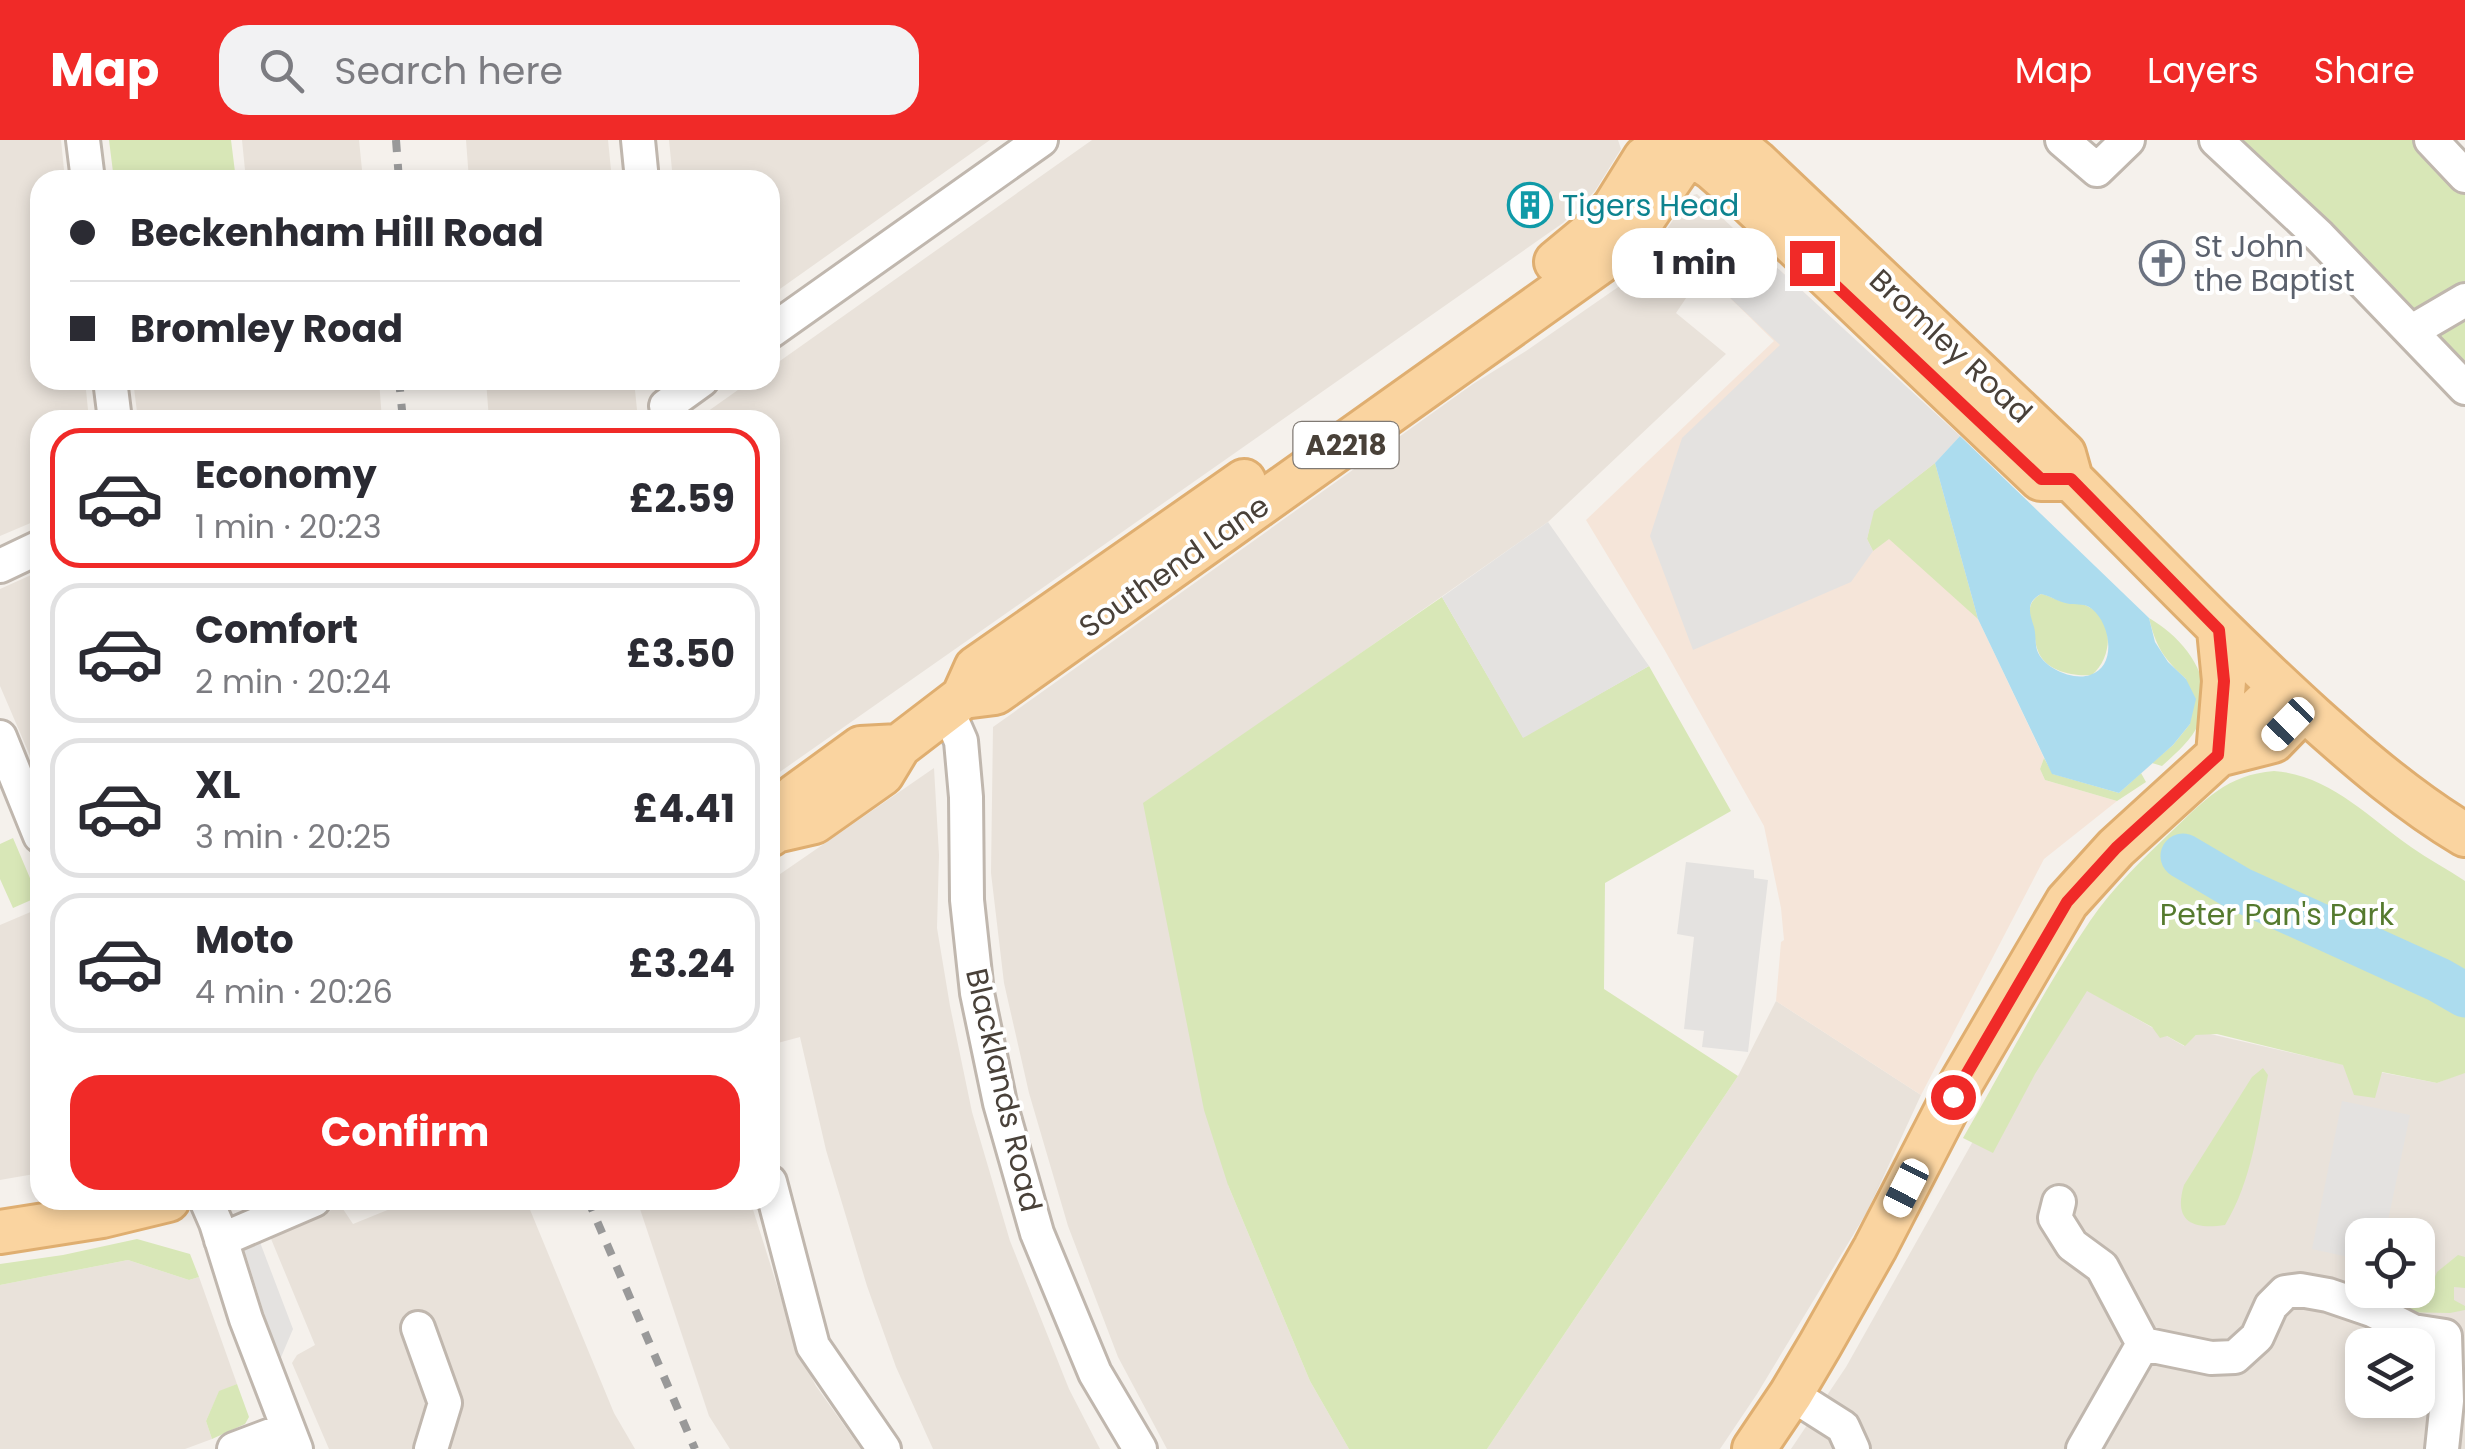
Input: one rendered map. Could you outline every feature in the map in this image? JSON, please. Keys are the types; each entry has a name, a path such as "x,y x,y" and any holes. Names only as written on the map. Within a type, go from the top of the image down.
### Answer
{"main road":[{"name":"Bromley Road","path":"1730,140 2064,454 2071,479 2219,630 2346,747 2430,814 2465,836"},
{"name":"Bromley Road","path":"1673,141 1736,189 2041,479 2071,479"},
{"name":"Southend Lane","path":"780,828 814,822 882,774 898,746 955,704 976,668 1242,500 1547,284 1615,206 1645,158 1673,141"},
{"path":"2218,755 2224,681 2219,630"},
{"path":"1754,1449 1791,1394 1875,1248 1953,1097 2067,902 2116,848 2218,755 2273,741 2292,698"},
{"path":"0,1205 30,1200"},
{"path":"0,1232 127,1210"}],"street":[{"path":"83,140 87,170"},
{"path":"638,140 641,170"},
{"path":"780,325 1041,140"},
{"path":"2062,140 2097,170 2128,140"},
{"path":"2216,140 2319,236 2465,388"},
{"path":"2431,140 2465,176"},
{"path":"2412,331 2465,300"},
{"path":"0,566 30,552"},
{"name":"Blacklands Road","path":"955,704 966,797 966,900 977,992 1000,1103 1037,1233 1095,1374 1140,1449"},
{"path":"0,737 30,811"},
{"path":"2059,1202 2055,1218 2063,1232 2072,1245 2102,1267 2144,1344 2211,1358 2235,1357 2257,1337 2271,1306 2285,1292 2300,1290 2372,1310 2412,1330 2455,1334 2442,1449"},
{"path":"210,1210 292,1439 234,1449"},
{"path":"220,1240 290,1210"},
{"path":"777,1210 813,1346 884,1449"},
{"path":"418,1328 445,1403 431,1449"},
{"path":"2083,1449 2144,1344"},
{"path":"1791,1394 1843,1428 1853,1449"}],"shaded area":[{"path":"0,140 61,140 64,170 30,170 30,390 86,390 88,410 30,410 30,523 0,536"},
{"path":"242,140 359,140 362,170 245,170"},
{"path":"466,140 608,140 611,170 468,170"},
{"path":"669,140 990,140 780,289 780,170 672,170"},
{"path":"1092,140 1618,140 1621,149 1595,191 1563,223 780,772 780,410 710,410 738,390 780,390 780,361"},
{"path":"1697,194 1733,228 1676,313 1726,354 1548,522 1321,681 1228,1185 1310,1381 1349,1449 1167,1449 1118,1357 1068,1226 1029,1093 1004,983 991,873 993,727 1473,384 1637,274 1689,196"},
{"path":"1760,252 1960,436 1935,463 1978,619 2044,758 2040,769 2045,780 2117,801 2044,859 1921,1095 1776,1001 1784,940 1764,826 1586,520 1774,341 1725,293"},
{"path":"1760,252 1960,436 1935,463 1874,511 1867,539 1873,551 1851,582 1693,650 1650,536 1682,438 1780,345 1725,293"},
{"path":"134,390 380,390 381,410 137,410"},
{"path":"487,390 635,390 637,410 488,410"},
{"path":"1548,522 1649,666 1523,738 1442,597"},
{"path":"30,576 30,756 0,686 0,589"},
{"path":"934,768 939,855 937,928 972,1112 1010,1241 1069,1389 1100,1449 933,1449 896,1367 867,1286 826,1150 800,1037 780,1042 780,874"},
{"path":"1686,862 1754,870 1754,878 1768,880 1748,1052 1702,1047 1704,1031 1684,1029 1694,937 1677,934"},
{"path":"2122,891 2087,990 2184,1046 2196,1035 2206,1033 2437,1083 2465,1072 2465,1449 1791,1449 1846,1367 1972,1143"},
{"path":"30,912 30,1175 0,1180 0,925"},
{"path":"1776,1001 1921,1095 1867,1212 1757,1394 1720,1449 1487,1449 1738,1076"},
{"path":"2342,1101 2410,1115 2389,1218 2345,1218 2345,1256 2312,1249"},
{"path":"331,1210 344,1210 353,1224 388,1210 530,1210 614,1413 635,1449 329,1449 292,1363 297,1355 315,1345 269,1234"},
{"path":"640,1210 753,1210 797,1349 816,1386 861,1449 730,1449 709,1416"},
{"path":"258,1237 293,1329 279,1362 242,1242"},
{"path":"128,1260 189,1280 199,1277 237,1384 219,1392 206,1421 212,1439 185,1449 0,1449 0,1285"}],"green space":[{"path":"109,140 231,140 235,170 113,170"},
{"path":"2227,140 2417,140 2465,190 2465,373"},
{"path":"1935,463 1978,619 1889,539 1873,551 1867,539 1873,511"},
{"path":"2041,594 2084,605 2103,619 2107,648 2092,675 2061,671 2042,658 2030,613 2033,601"},
{"path":"1442,597 1523,737 1649,666 1731,811 1605,883 1604,989 1738,1076 1487,1449 1349,1449 1310,1381 1228,1185 1204,1110 1143,803"},
{"path":"2149,618 2185,649 2201,676 2204,691 2204,707 2196,729 2162,766 2152,763 2190,724 2186,679 2162,652"},
{"path":"2044,758 2053,774 2119,793 2141,773 2146,782 2117,801 2045,780 2040,769"},
{"name":"Peter Pan's Park","path":"2274,771 2294,774 2330,789 2465,881 2465,1073 2437,1083 2382,1072 2375,1098 2354,1095 2343,1065 2217,1034 2196,1035 2185,1046 2167,1036 2160,1038 2152,1027 2087,991 2035,1074 1993,1153 1963,1138 2056,974 2108,897 2217,791 2242,778"},
{"path":"13,838 30,878 30,901 13,908 0,879 0,844"},
{"path":"2263,1068 2268,1075 2242,1190 2225,1225 2195,1224 2183,1215 2184,1185 2252,1077"},
{"path":"137,1239 190,1254 199,1277 189,1280 128,1260 0,1285 0,1264"},
{"path":"2458,1255 2465,1257 2465,1288 2454,1287 2454,1300 2465,1310 2398,1312 2390,1308 2435,1308 2437,1272"},
{"path":"237,1384 249,1417 245,1424 212,1439 206,1421 219,1391"}],"water":[{"path":"1960,436 2149,618 2155,642 2186,679 2196,699 2190,724 2173,745 2119,793 2052,774 1978,619 1935,463","holes":["2041,594 2086,606 2098,615 2108,644 2105,663 2099,670 2083,676 2067,674 2040,656 2030,608"]}],"waterway":[{"path":"2183,856 2239,889 2465,995"}],"railway":[{"path":"396,140 398,170"},
{"path":"400,390 402,410"},
{"path":"592,1210 695,1449"}],"place":[{"name":"Tigers Head","path":"1530,205"},
{"name":"St John the Baptist","path":"2162,263"}],"route":[{"path":"1812,263 2041,479 2071,479 2219,630 2224,681 2218,755 2116,848 2067,902 1953,1097"}]}
